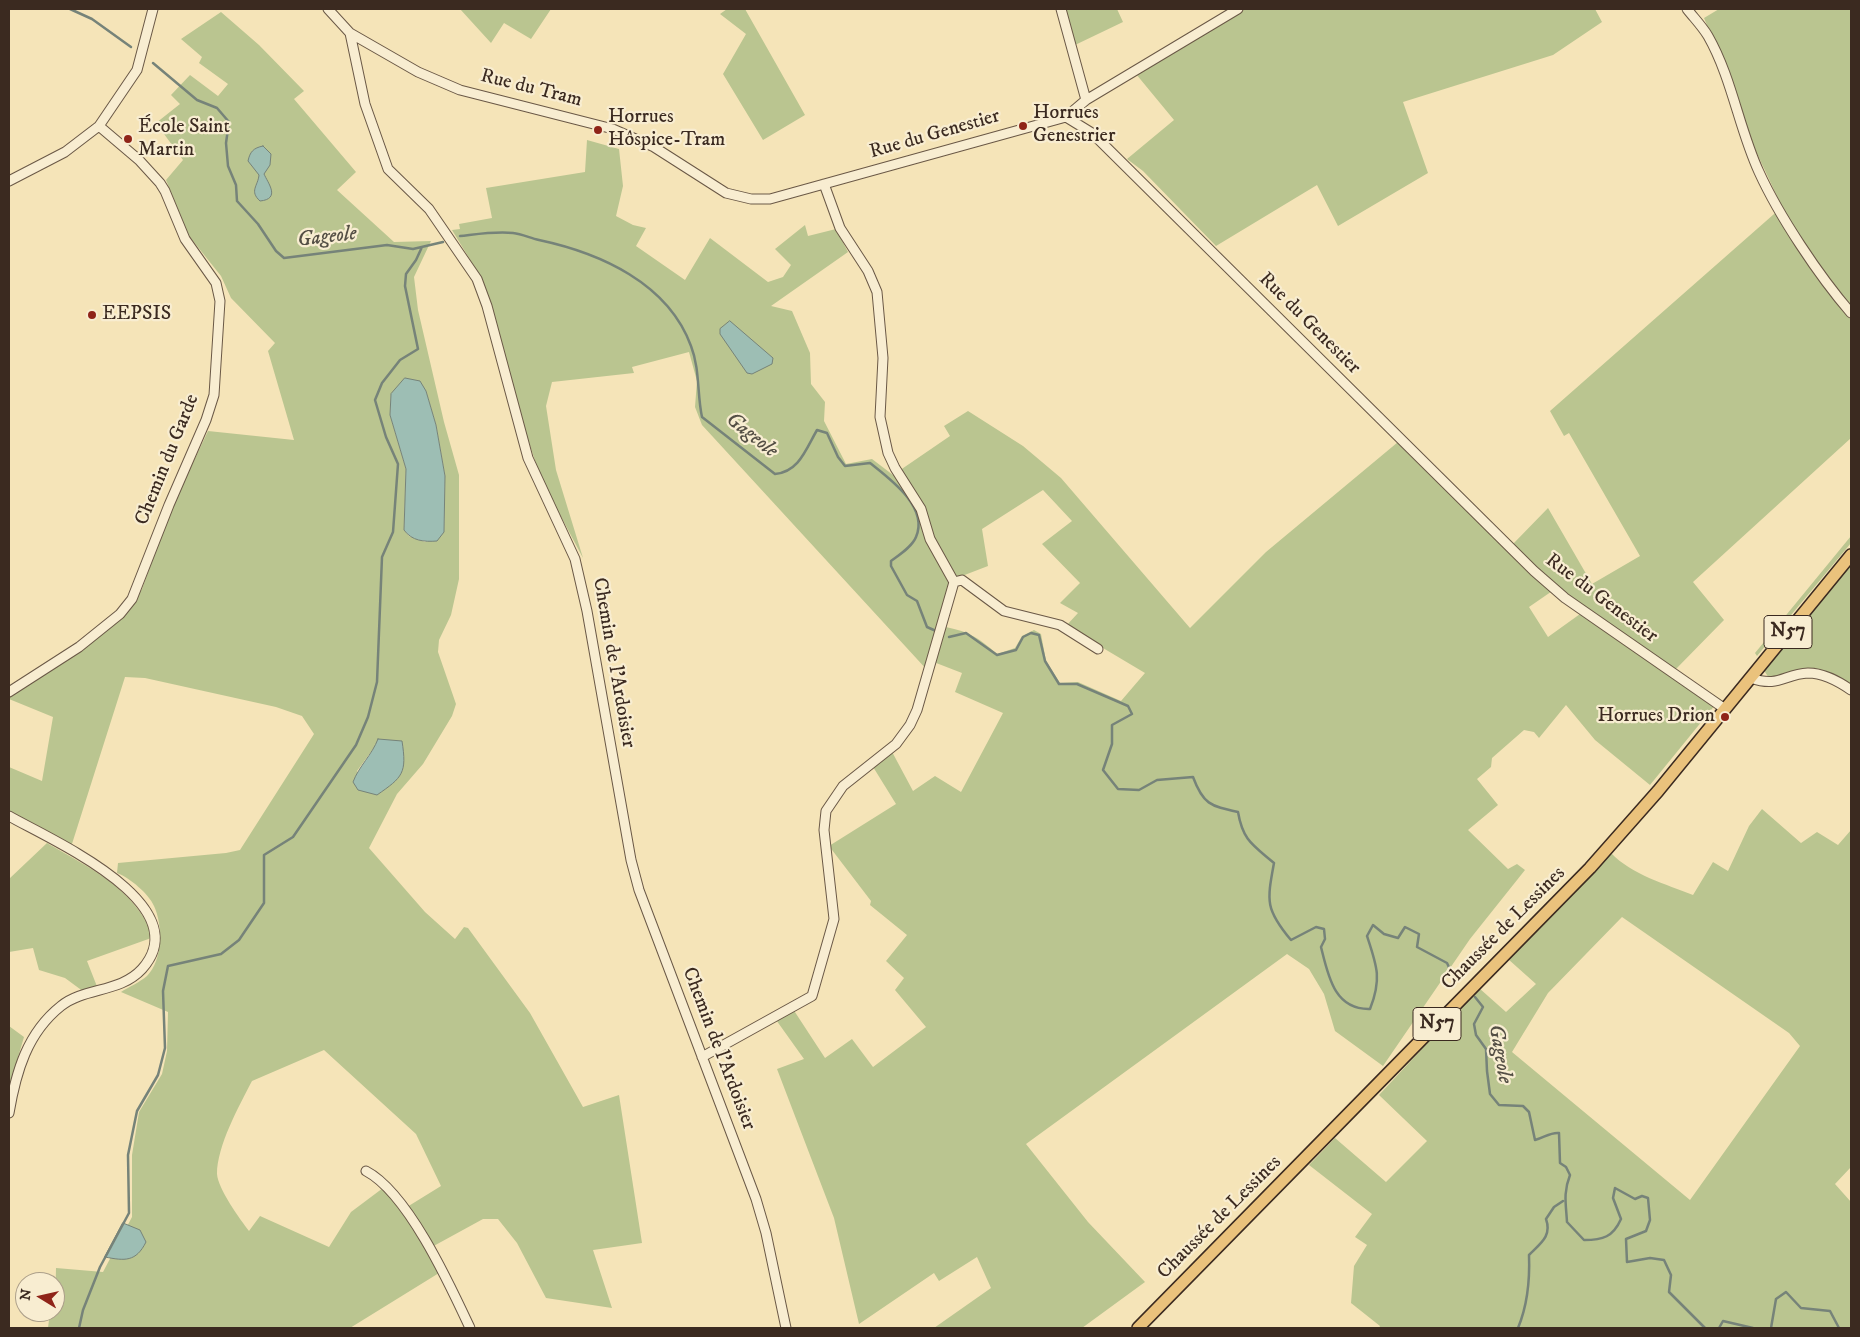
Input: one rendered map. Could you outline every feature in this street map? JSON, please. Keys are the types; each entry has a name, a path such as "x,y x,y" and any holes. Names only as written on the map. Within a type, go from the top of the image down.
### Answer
{"main road":[{"name":"Chaussée de Lessines","path":"1138,1328 1590,868 1658,791 1851,555"}],"street":[{"path":"9,181 65,152 99,126 137,70 153,9"},
{"name":"Rue du Tram","path":"328,9 350,33 418,72 460,90 613,129 654,147 716,188 736,197 770,200 824,184"},
{"path":"1061,9 1086,100"},
{"path":"1066,117 1086,100 1238,9"},
{"path":"1687,9 1702,28 1714,48 1750,150 1769,192 1823,276 1851,313"},
{"name":"Chemin de l'Ardoisier","path":"350,33 359,82 379,150 388,169 429,209 477,279 487,306 528,458 575,559 587,611 631,860 649,919 756,1199 766,1233 786,1328"},
{"name":"Rue du Genestier","path":"824,184 1066,117 1092,132 1534,571 1565,598 1724,709"},
{"name":"Chemin du Garde","path":"9,692 87,642 120,614 132,599 169,505 206,420 214,395 220,301 216,283 185,239 160,183 99,126"},
{"path":"702,1057 812,996 835,910 824,830 826,811 843,786 856,773 888,750 910,725 923,692 954,582 930,539 921,509 894,468 888,453 880,417 883,358 882,326 877,292 868,272 840,228 824,184"},
{"path":"954,582 962,580 1004,611 1060,625 1098,649"},
{"path":"1751,678 1767,682 1780,682 1808,673 1833,678 1851,690"},
{"path":"9,816 114,877 141,903 151,920 155,936 148,961 136,974 122,984 80,995 68,1001 48,1018 34,1035 18,1070 9,1113"},
{"path":"366,1171 378,1177 401,1204 450,1284 470,1328"}],"green space":[{"path":"460,9 551,9 531,39 504,23 491,43"},
{"path":"727,9 745,9 805,115 763,140 723,74 746,34 720,14"},
{"path":"1063,9 1117,9 1123,22 1075,45"},
{"path":"1237,9 1595,9 1602,22 1553,55 1403,102 1428,173 1338,226 1317,185 1216,246 1143,171 1127,159 1174,120 1136,74"},
{"path":"1719,9 1851,9 1851,438 1693,582 1724,620 1675,670 1720,699 1650,785 1595,740 1566,705 1539,738 1534,732 1524,730 1492,758 1491,767 1477,779 1498,805 1468,830 1508,869 1517,864 1525,870 1470,939 1383,1066 1335,1031 1324,994 1309,969 1287,954 1026,1144 1088,1222 1145,1282 1082,1328 934,1328 991,1288 977,1257 939,1281 934,1273 859,1324 834,1218 777,1069 804,1059 774,1017 791,1006 825,1058 852,1039 873,1067 926,1027 895,990 904,978 886,961 907,935 870,905 871,901 829,846 896,804 870,762 890,748 913,791 935,776 961,792 1003,713 955,692 962,673 931,661 928,671 702,425 695,407 697,381 689,352 632,367 634,373 552,382 546,406 556,470 583,558 541,479 526,433 490,300 480,276 452,230 460,229 459,224 492,218 486,188 585,172 587,140 619,149 623,186 616,216 633,225 646,228 636,246 685,280 710,238 768,282 783,277 791,265 775,249 805,225 808,236 836,229 848,252 771,306 792,311 810,353 811,384 825,402 824,421 846,464 872,459 893,475 950,436 944,426 968,411 1023,446 1061,478 1190,628 1266,552 1404,437 1513,544 1548,508 1592,584 1640,556 1569,433 1564,436 1550,411 1782,207 1754,147 1741,107 1704,18","holes":["1043,490 1072,521 1042,544 1080,583 1060,603 1078,613 1066,626 1145,673 1121,701 1078,682 1060,683 1046,661 1041,634 1034,630 1022,636 1015,648 997,654 971,635 941,626 949,581 988,566 982,529","1558,587 1587,609 1548,637 1529,607"]},
{"path":"221,12 259,45 304,91 294,99 356,172 337,190 394,242 431,241 414,277 418,310 444,422 459,475 459,579 451,615 439,640 438,652 456,704 452,716 423,764 397,794 369,848 425,912 455,939 464,927 468,928 530,1013 583,1107 619,1095 642,1243 593,1250 612,1308 546,1298 517,1243 498,1219 483,1219 430,1248 407,1207 441,1186 416,1134 324,1050 252,1081 230,1126 221,1151 217,1174 221,1188 249,1231 260,1216 329,1247 351,1212 383,1188 414,1229 439,1273 350,1328 48,1328 49,1322 65,1322 65,1272 56,1272 56,1268 103,1272 132,1217 132,1155 139,1112 162,1074 167,1051 168,1012 121,992 147,976 152,969 159,952 160,932 157,914 152,901 128,879 117,873 118,863 240,850 314,734 302,716 276,707 145,678 125,677 71,847 9,814 9,767 42,781 53,717 9,699 9,697 95,640 130,607 142,589 172,507 208,431 294,440 268,351 275,343 231,298 221,276 189,236 166,180 183,160 156,123 180,104 171,95 190,75 218,96 228,84 199,63 202,57 181,39","holes":["426,391 436,425 445,476 444,532 425,542 409,536 404,530 406,469 390,415 391,394","376,745 358,790 357,771"]},
{"path":"1851,536 1851,543 1757,656 1755,653"},
{"path":"1851,562 1851,686 1831,674 1813,669 1769,678 1763,669"},
{"path":"1762,809 1801,843 1817,832 1838,845 1851,830 1851,1167 1835,1184 1851,1202 1851,1328 1379,1328 1380,1326 1351,1303 1354,1266 1367,1245 1355,1237 1372,1214 1309,1165 1335,1138 1386,1182 1427,1141 1379,1095 1479,988 1506,1012 1536,984 1508,959 1611,853 1619,861 1639,873 1693,895 1713,862 1728,871 1749,826","holes":["1622,917 1789,1033 1800,1046 1690,1200 1512,1052 1548,993"]},
{"path":"47,843 95,871 123,892 135,905 154,937 87,961 98,989 84,992 65,978 39,970 33,948 9,952 9,879"},
{"path":"9,1026 24,1037 9,1088"}],"water":[{"path":"263,146 271,154 270,165 264,174 272,194 266,200 260,201 255,194 259,175 248,161 252,151"},
{"path":"730,321 773,358 772,364 752,374 747,373 720,334 720,329"},
{"path":"405,378 420,381 426,391 436,425 445,476 444,532 437,541 419,540 407,534 404,530 406,469 390,415 391,394"},
{"path":"378,739 402,741 404,760 398,778 377,795 358,790 353,782"},
{"path":"123,1223 140,1230 146,1242 134,1257 118,1259 105,1257"}],"waterway":[{"name":"Gageole","path":"70,9 92,19 131,47"},
{"name":"Gageole","path":"153,63 197,100 217,108 229,122 226,143 228,166 236,185 237,201 258,224 276,251 284,258 387,245 413,249 443,242"},
{"name":"Gageole","path":"460,236 507,232 520,234 585,253 629,274 649,288 666,305 680,324 691,346 696,364 702,417 775,474 790,469 796,464 817,430 827,433 838,457 845,466 870,463 887,477 912,505 917,515 919,526 912,544 891,561 891,566 907,595 917,601 927,627 936,631"},
{"path":"79,1328 83,1310 100,1267 129,1213 128,1155 137,1111 158,1075 165,1048 163,991 168,966 221,954 239,940 264,903 264,855 293,837 356,745 368,717 377,682 382,557 393,532 398,464 386,437 375,400 382,383 400,360 418,349 405,286 406,274 422,247"},
{"name":"Gageole","path":"949,637 966,633 997,655 1016,650 1023,637 1031,633 1039,635 1045,661 1059,684 1077,684 1128,706 1132,714 1112,725 1112,744 1103,770 1118,789 1139,790 1157,780 1193,777 1200,793 1209,802 1221,808 1238,812 1243,830 1250,842 1274,863 1269,896 1272,912 1276,920 1291,940 1316,927 1324,929 1325,939 1321,947 1330,979 1335,989 1348,1004 1358,1008 1370,1009 1374,998 1377,972 1367,936 1373,925 1384,934 1398,938 1405,927 1419,934 1417,947 1447,963 1453,976"},
{"name":"Gageole","path":"1475,997 1483,1007 1474,1024 1476,1035 1486,1049 1490,1094 1499,1105 1523,1106 1529,1112 1535,1140 1553,1133 1559,1133 1560,1163 1566,1167 1570,1175 1566,1193 1567,1222 1584,1240 1602,1238 1611,1234 1621,1219 1613,1198 1615,1188 1635,1199 1642,1196 1648,1198 1650,1220 1646,1231 1626,1239 1627,1262 1650,1258 1664,1260 1671,1275 1669,1292 1705,1328"},
{"path":"1518,1328 1528,1292 1529,1255 1546,1235 1548,1230 1546,1219 1554,1207 1563,1201"},
{"name":"Gageole","path":"1771,1328 1776,1299 1786,1292 1801,1308 1830,1311 1839,1328"},
{"name":"Gageole","path":"1719,1328 1723,1321 1753,1328"}],"place":[{"name":"Horrues Genestrier","path":"1023,126"},
{"name":"Horrues Hôspice-Tram","path":"598,130"},
{"name":"École Saint Martin","path":"128,139"},
{"name":"EEPSIS","path":"92,315"},
{"name":"Horrues Drion","path":"1725,717"}]}
